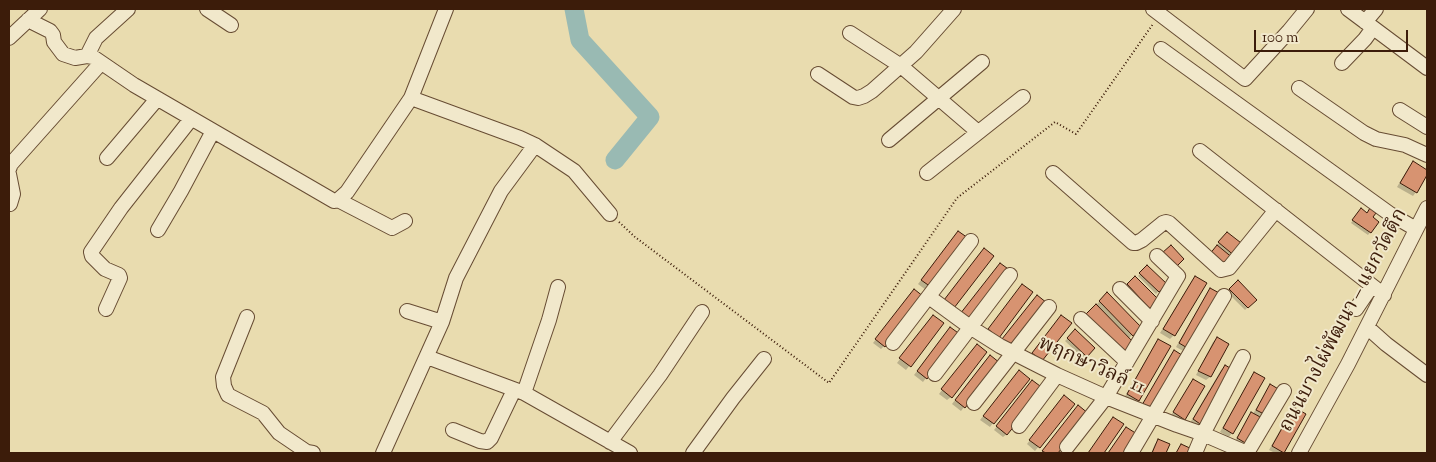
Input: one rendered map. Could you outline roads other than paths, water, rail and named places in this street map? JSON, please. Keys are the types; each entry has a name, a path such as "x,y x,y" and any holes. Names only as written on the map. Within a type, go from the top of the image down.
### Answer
{"street":[{"path":"9,38 40,9"},
{"path":"87,56 96,38 128,9"},
{"path":"207,9 232,25"},
{"path":"338,200 347,192 411,98 446,9"},
{"path":"818,74 853,97 858,98 872,91 902,66 954,9"},
{"path":"1156,11 1246,79 1307,9"},
{"path":"1348,9 1427,68"},
{"path":"1342,63 1365,39 1376,9"},
{"path":"28,20 50,31 54,42 62,54 75,58 93,57 157,99 329,199 338,200 392,228 405,221"},
{"path":"850,33 902,66 978,132"},
{"path":"1160,49 1390,214 1416,229"},
{"path":"889,140 982,62"},
{"path":"9,169 10,164 101,63"},
{"path":"1299,88 1376,140 1405,145 1427,155"},
{"path":"926,173 1023,97"},
{"path":"411,98 535,144 574,171 610,214"},
{"path":"107,158 157,99"},
{"path":"1400,110 1427,128"},
{"path":"106,310 120,278 119,275 105,269 92,256 91,252 121,208 191,118"},
{"path":"158,230 213,132"},
{"path":"383,453 442,322 456,278 501,191 535,144"},
{"path":"1200,151 1371,287 1384,295"},
{"path":"1053,173 1133,243 1142,240 1166,222 1221,270 1230,268 1276,210"},
{"path":"9,174 13,194 10,204"},
{"name":"ถนนบางไผ่พัฒนา – แยกวัดตึก","path":"1299,453 1384,295 1427,208"},
{"path":"893,343 970,241"},
{"path":"1067,447 1106,397 1180,271 1157,256"},
{"path":"935,374 1010,275"},
{"path":"453,430 480,441 487,442 491,438 519,391 548,320 558,287"},
{"path":"1356,309 1371,287"},
{"path":"1120,289 1152,321"},
{"path":"1131,453 1224,296"},
{"name":"พฤกษาวิลล์ 11","path":"929,297 970,327 1013,353 1057,375 1106,397 1247,453"},
{"path":"974,402 1049,307"},
{"path":"407,311 442,322"},
{"path":"610,442 660,375 702,312"},
{"path":"247,317 223,378 228,395 263,413 278,434 307,452 313,453"},
{"path":"1081,319 1127,362"},
{"path":"1367,327 1427,375"},
{"path":"426,357 519,391 630,453"},
{"path":"1195,453 1243,357"},
{"path":"693,453 764,359"},
{"path":"1019,426 1057,375"},
{"path":"1247,453 1284,390"}],"waterway":[{"path":"574,9 580,40 650,117 615,160"}]}
